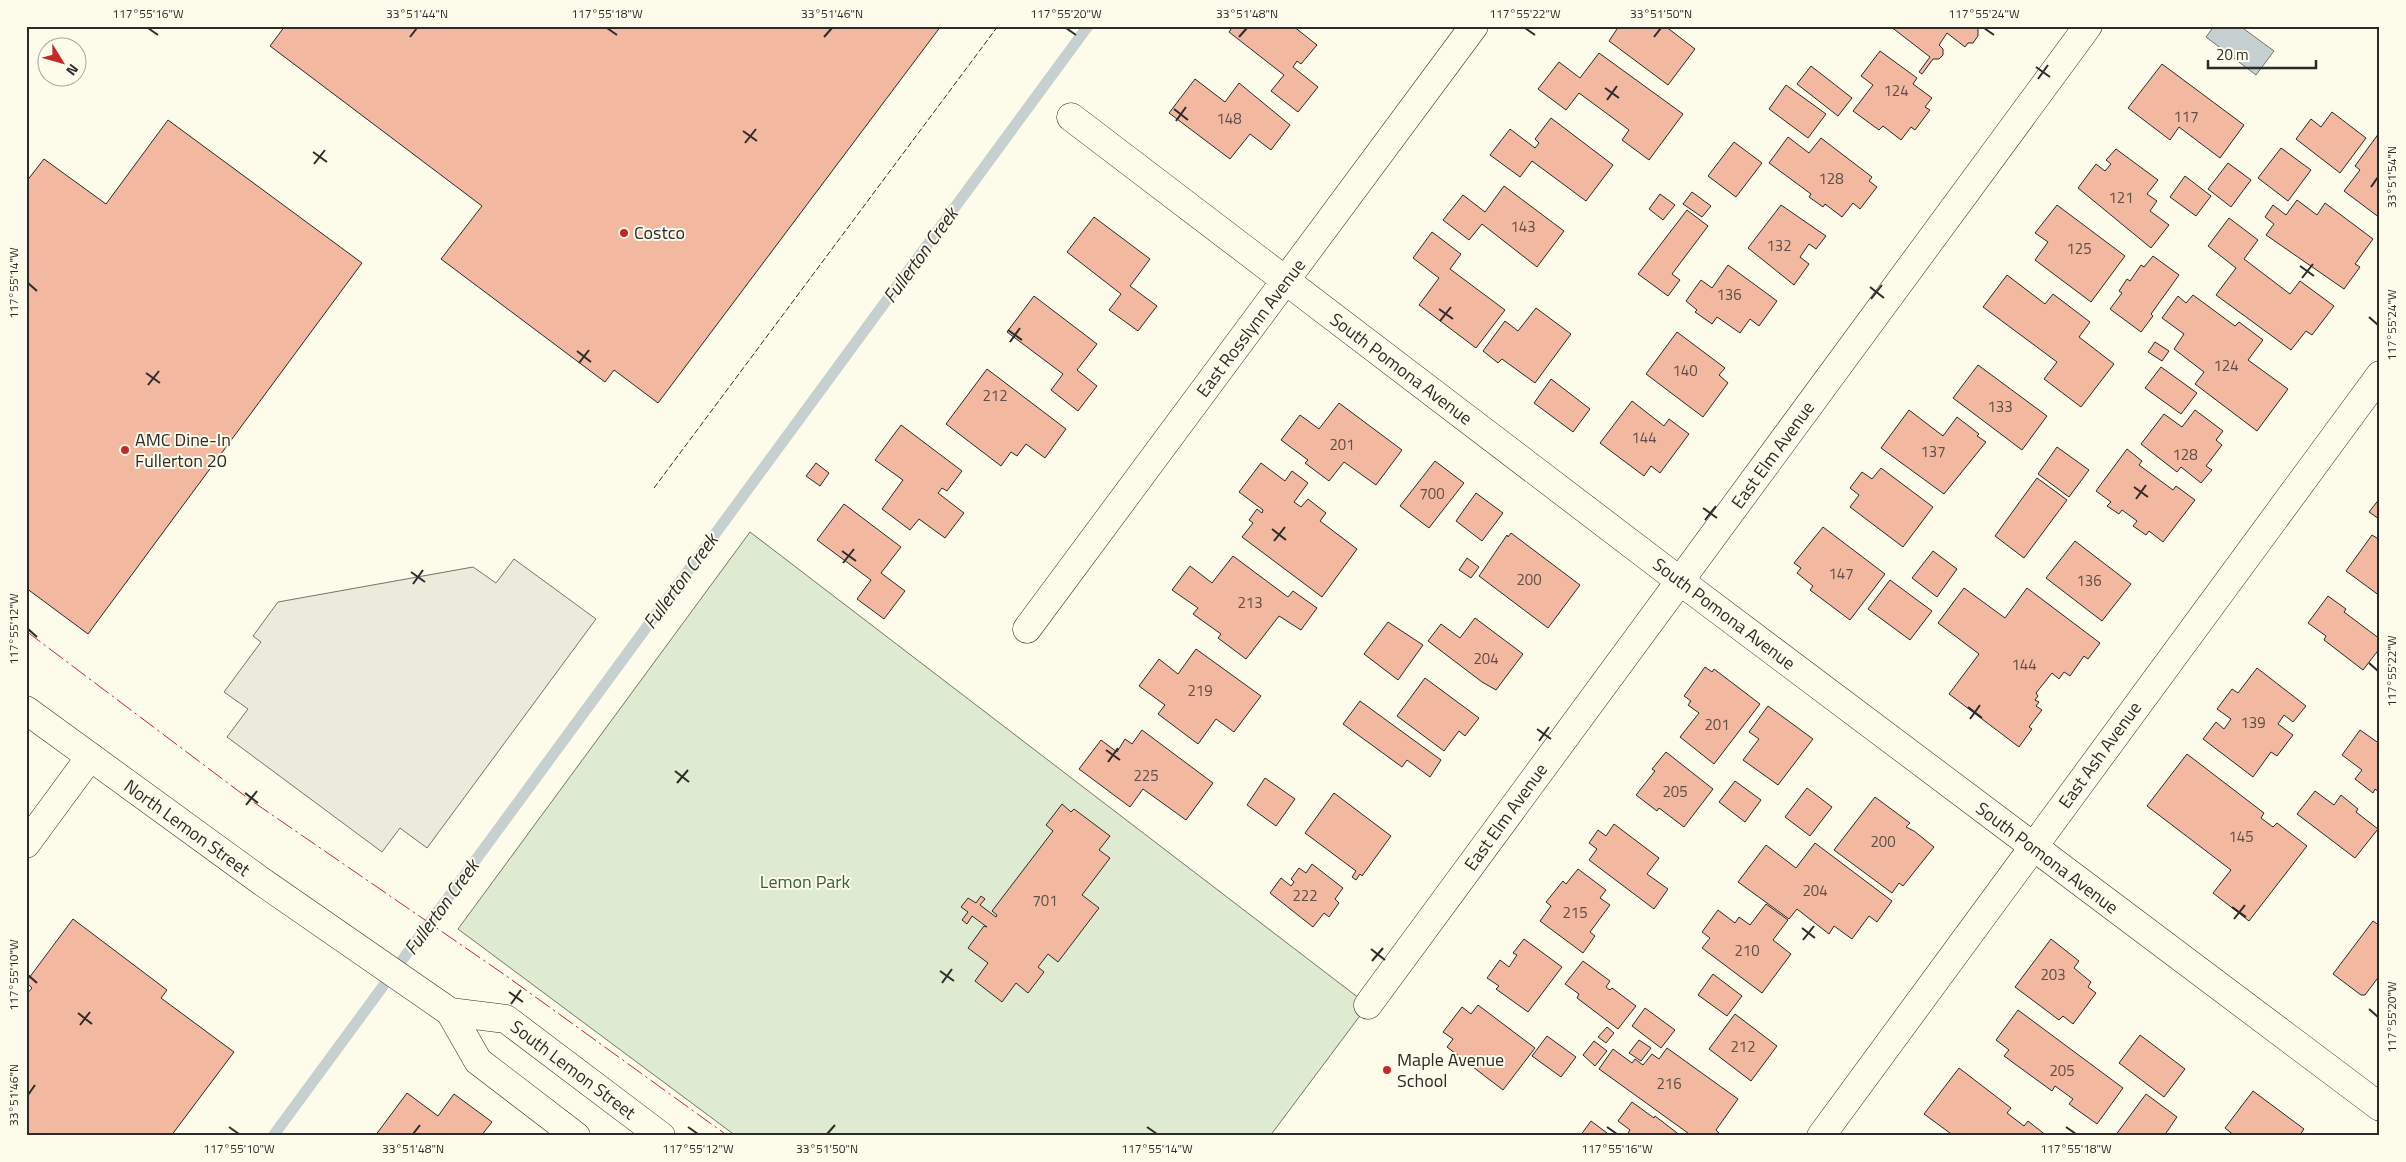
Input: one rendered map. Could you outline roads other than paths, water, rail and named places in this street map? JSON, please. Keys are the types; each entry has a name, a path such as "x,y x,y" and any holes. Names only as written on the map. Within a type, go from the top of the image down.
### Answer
{"street":[{"name":"East Rosslynn Avenue","path":"1027,629 1474,26"},
{"name":"East Elm Avenue","path":"1368,1004 2088,26"},
{"name":"South Pomona Avenue","path":"1071,117 1680,581 2380,1107"},
{"name":"East Ash Avenue","path":"1821,1136 2380,375"},
{"name":"North Lemon Street","path":"26,710 349,943"},
{"path":"26,844 90,757"},
{"name":"South Lemon Street","path":"349,943 450,1012 478,1061 576,1136"},
{"name":"South Lemon Street","path":"450,1012 506,1019 662,1136"}],"waterway":[{"name":"Fullerton Creek","path":"273,1136 1088,26"}],"place":[{"name":"Costco","path":"624,233"},
{"name":"AMC Dine-In Fullerton 20","path":"125,450"},
{"name":"Maple Avenue School","path":"1387,1070"}],"park label":[{"name":"Lemon Park","path":"805,882"}]}
